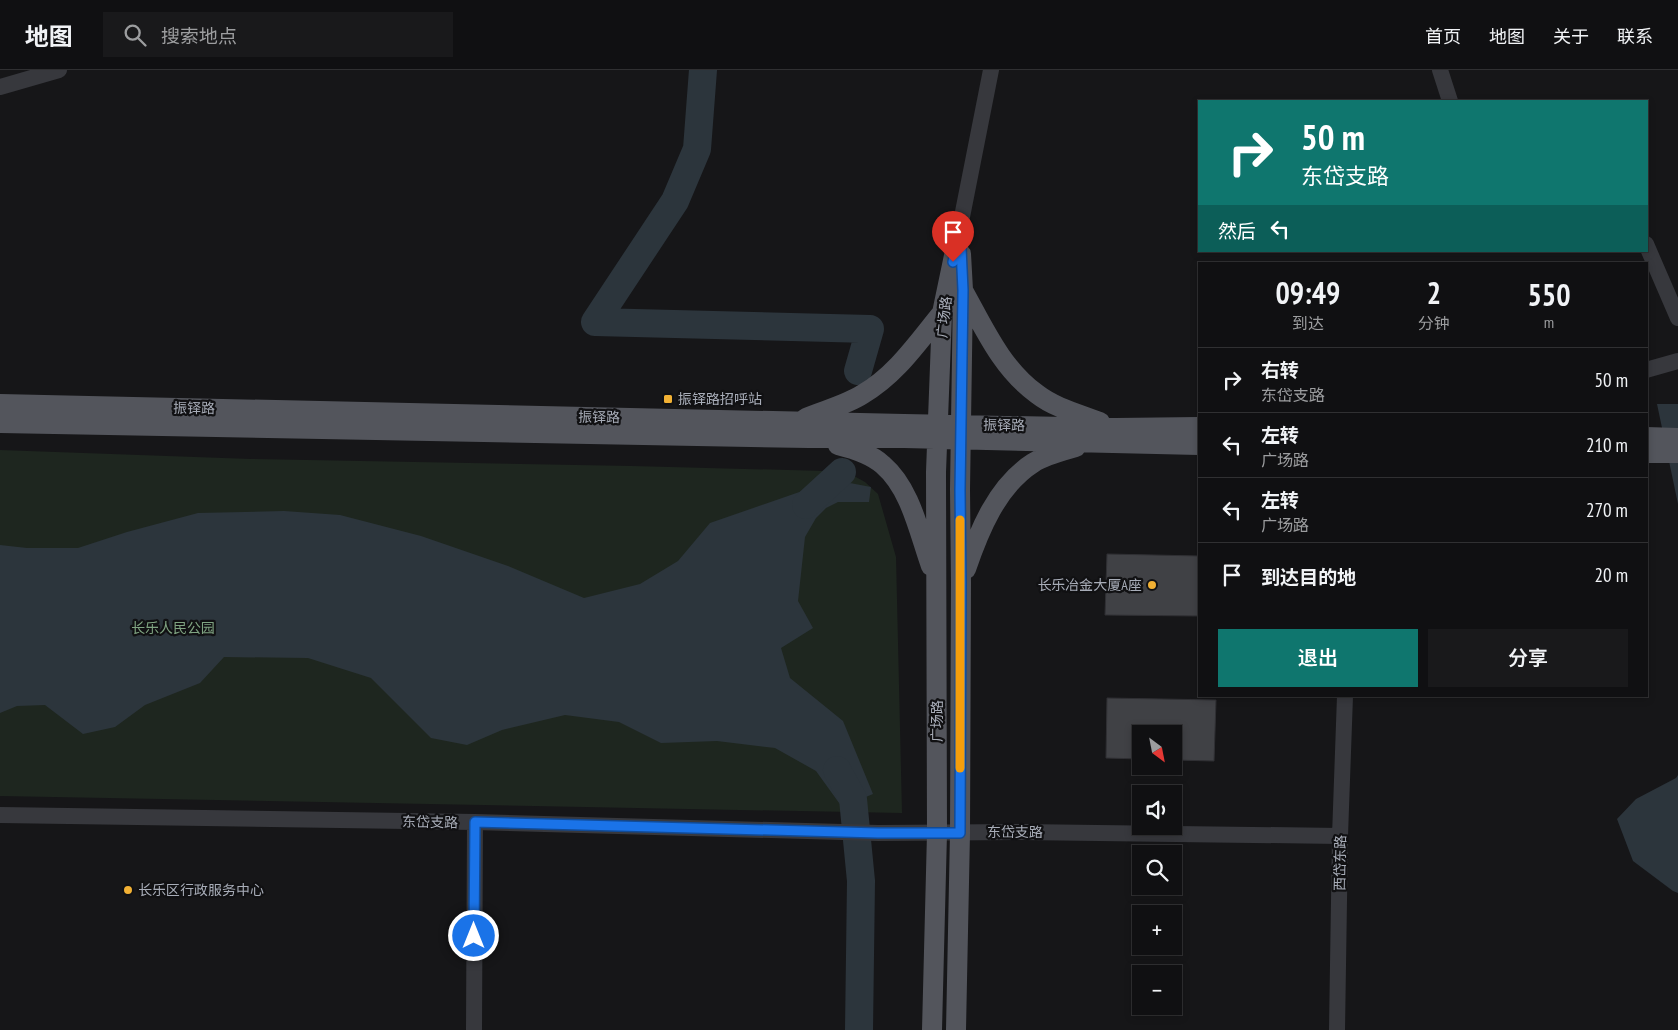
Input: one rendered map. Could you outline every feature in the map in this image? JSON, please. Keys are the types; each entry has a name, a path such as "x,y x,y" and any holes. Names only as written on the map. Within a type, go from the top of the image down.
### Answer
{"main road":[{"name":"广场路","path":"956,1030 960,833 963,290 960,227"},
{"name":"广场路","path":"932,1030 937,833 937,432 942,313 960,227"},
{"path":"963,290 1009,368 1026,384 1051,402 1069,411 1116,428"},
{"path":"795,422 845,403 877,385 910,352 942,313"},
{"name":"振铎路","path":"0,404 795,422 937,432"},
{"name":"振铎路","path":"0,423 809,438 937,432 1198,427"},
{"name":"振铎路","path":"961,432 1093,442 1198,445"},
{"path":"809,438 859,451 884,466 902,490 909,504 936,583"},
{"path":"1652,445 1678,438"},
{"path":"961,582 976,538 994,506 1011,483 1033,463 1063,450 1093,442"},
{"path":"1652,445 1678,453"}],"street":[{"path":"0,87 59,70"},
{"path":"960,227 991,70"},
{"path":"1440,70 1450,100"},
{"path":"1648,249 1678,318"},
{"path":"1648,369 1678,361"},
{"name":"西岱东路","path":"1337,1030 1340,836 1345,697"},
{"name":"东岱支路","path":"0,815 475,822 878,833 1340,836"},
{"path":"474,1030 475,822"}],"green space":[{"name":"长乐人民公园","path":"0,450 251,459 825,471 842,472 854,476 865,482 878,494 896,557 902,813 0,796"}],"shaded area":[{"path":"1657,404 1678,404 1678,504"},
{"path":"834,480 871,487 869,502 838,502 826,508 816,518 805,537 798,601 813,628 781,648 790,678 843,721 873,794 842,807 816,771 775,748 717,741 661,743 619,722 565,715 502,730 467,745 431,738 371,678 308,658 224,657 200,683 145,705 115,727 83,734 45,705 17,706 0,713 0,545 27,548 78,548 127,532 198,513 284,511 340,515 421,536 508,566 584,598 640,584 678,561 710,523"},
{"path":"1678,775 1678,893 1633,861 1617,819 1636,799 1676,778"}],"building":[{"name":"长乐冶金大厦A座","path":"1107,554 1198,556 1198,616 1105,615"},
{"path":"1107,698 1216,700 1214,761 1182,760 1182,725 1132,725 1132,759 1106,758"}],"waterway":[{"path":"703,70 697,149 675,201 595,322 870,329 858,371"},
{"path":"806,505 842,472"},
{"path":"837,770 853,799 861,881 859,1030"}],"slow traffic":[{"path":"960,520 960,768"}],"place":[{"name":"振铎路招呼站","path":"668,399"},
{"name":"长乐冶金大厦A座","path":"1152,585"},
{"name":"长乐区行政服务中心","path":"128,890"}],"route":[{"path":"474,936 475,822 878,833 960,833 960,490 963,290 960,227 953,262"}]}
